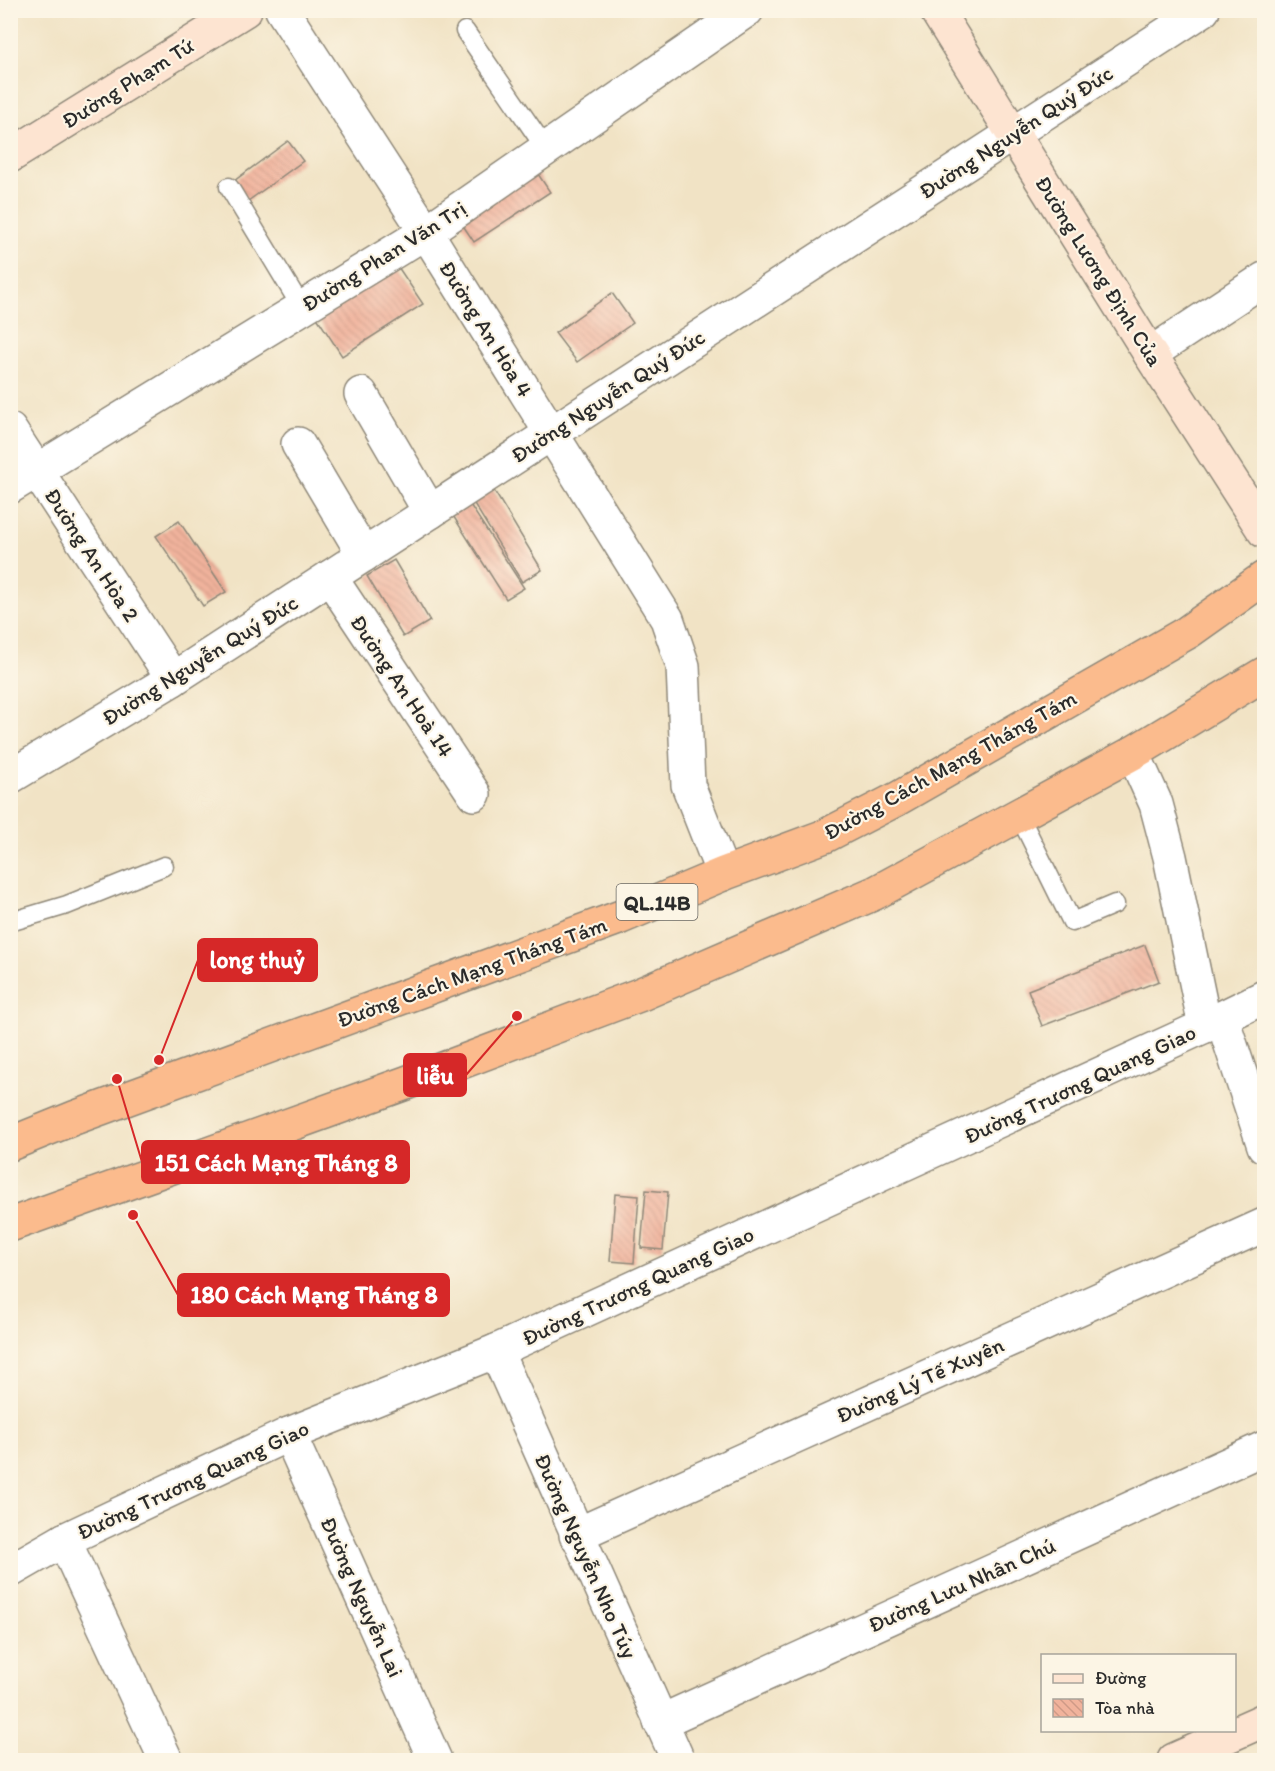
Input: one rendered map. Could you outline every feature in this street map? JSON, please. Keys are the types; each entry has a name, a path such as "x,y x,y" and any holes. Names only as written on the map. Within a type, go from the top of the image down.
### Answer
{"highway":[{"name":"Đường Cách Mạng Tháng Tám","path":"10,1144 74,1118 621,917 723,874 825,836 897,799 1188,632 1264,578"},
{"path":"10,1225 406,1083 639,995 875,893 1133,753 1264,674"}],"street":[{"name":"Đường Phạm Tứ","path":"10,156 245,10"},
{"name":"Đường An Hòa 4","path":"282,10 426,232 667,620 683,666 688,785 723,874"},
{"name":"Đường Phan Văn Trị","path":"24,479 426,232 747,10"},
{"name":"Đường Lương Định Của","path":"936,10 1150,354 1264,531"},
{"name":"Đường Nguyễn Quý Đức","path":"10,777 173,679 1203,10"},
{"path":"1150,354 1264,279"},
{"path":"361,394 430,512"},
{"name":"Đường An Hòa 2","path":"10,430 24,479 173,679"},
{"path":"298,444 364,555"},
{"name":"Đường An Hoà 14","path":"330,577 474,794"},
{"path":"1133,753 1156,804 1214,1022 1264,1146"},
{"name":"Đường Trương Quang Giao","path":"10,1571 64,1540 289,1434 496,1351 1264,997"},
{"name":"Đường Lý Tế Xuyên","path":"576,1535 1264,1225"},
{"name":"Đường Nguyễn Nho Túy","path":"496,1351 678,1761"},
{"name":"Đường Nguyễn Lai","path":"289,1434 435,1761"},
{"name":"Đường Lưu Nhân Chú","path":"660,1722 1264,1448"},
{"path":"64,1540 166,1761"},
{"path":"1174,1761 1264,1720"}],"lane":[{"path":"465,31 546,149"},
{"path":"229,187 302,308"},
{"path":"1019,814 1072,922 1115,904"},
{"path":"10,922 67,905 164,866"}],"building":[{"path":"288,141 303,161 248,201 234,181"},
{"path":"534,168 550,192 474,242 458,218"},
{"path":"394,261 423,304 342,356 314,313"},
{"path":"612,293 633,323 577,362 555,333"},
{"path":"493,489 542,570 522,582 473,502"},
{"path":"467,500 524,588 506,599 450,511"},
{"path":"179,521 226,592 203,606 156,536"},
{"path":"394,560 430,621 403,637 367,576"},
{"path":"1145,945 1159,981 1042,1026 1028,990"},
{"path":"646,1190 668,1192 663,1250 641,1248"},
{"path":"615,1194 639,1196 634,1263 610,1261"}],"place":[{"name":"liễu","path":"517,1016"},
{"name":"long thuỷ","path":"159,1060"},
{"name":"151 Cách Mạng Tháng 8","path":"117,1079"},
{"name":"180 Cách Mạng Tháng 8","path":"133,1215"}]}
